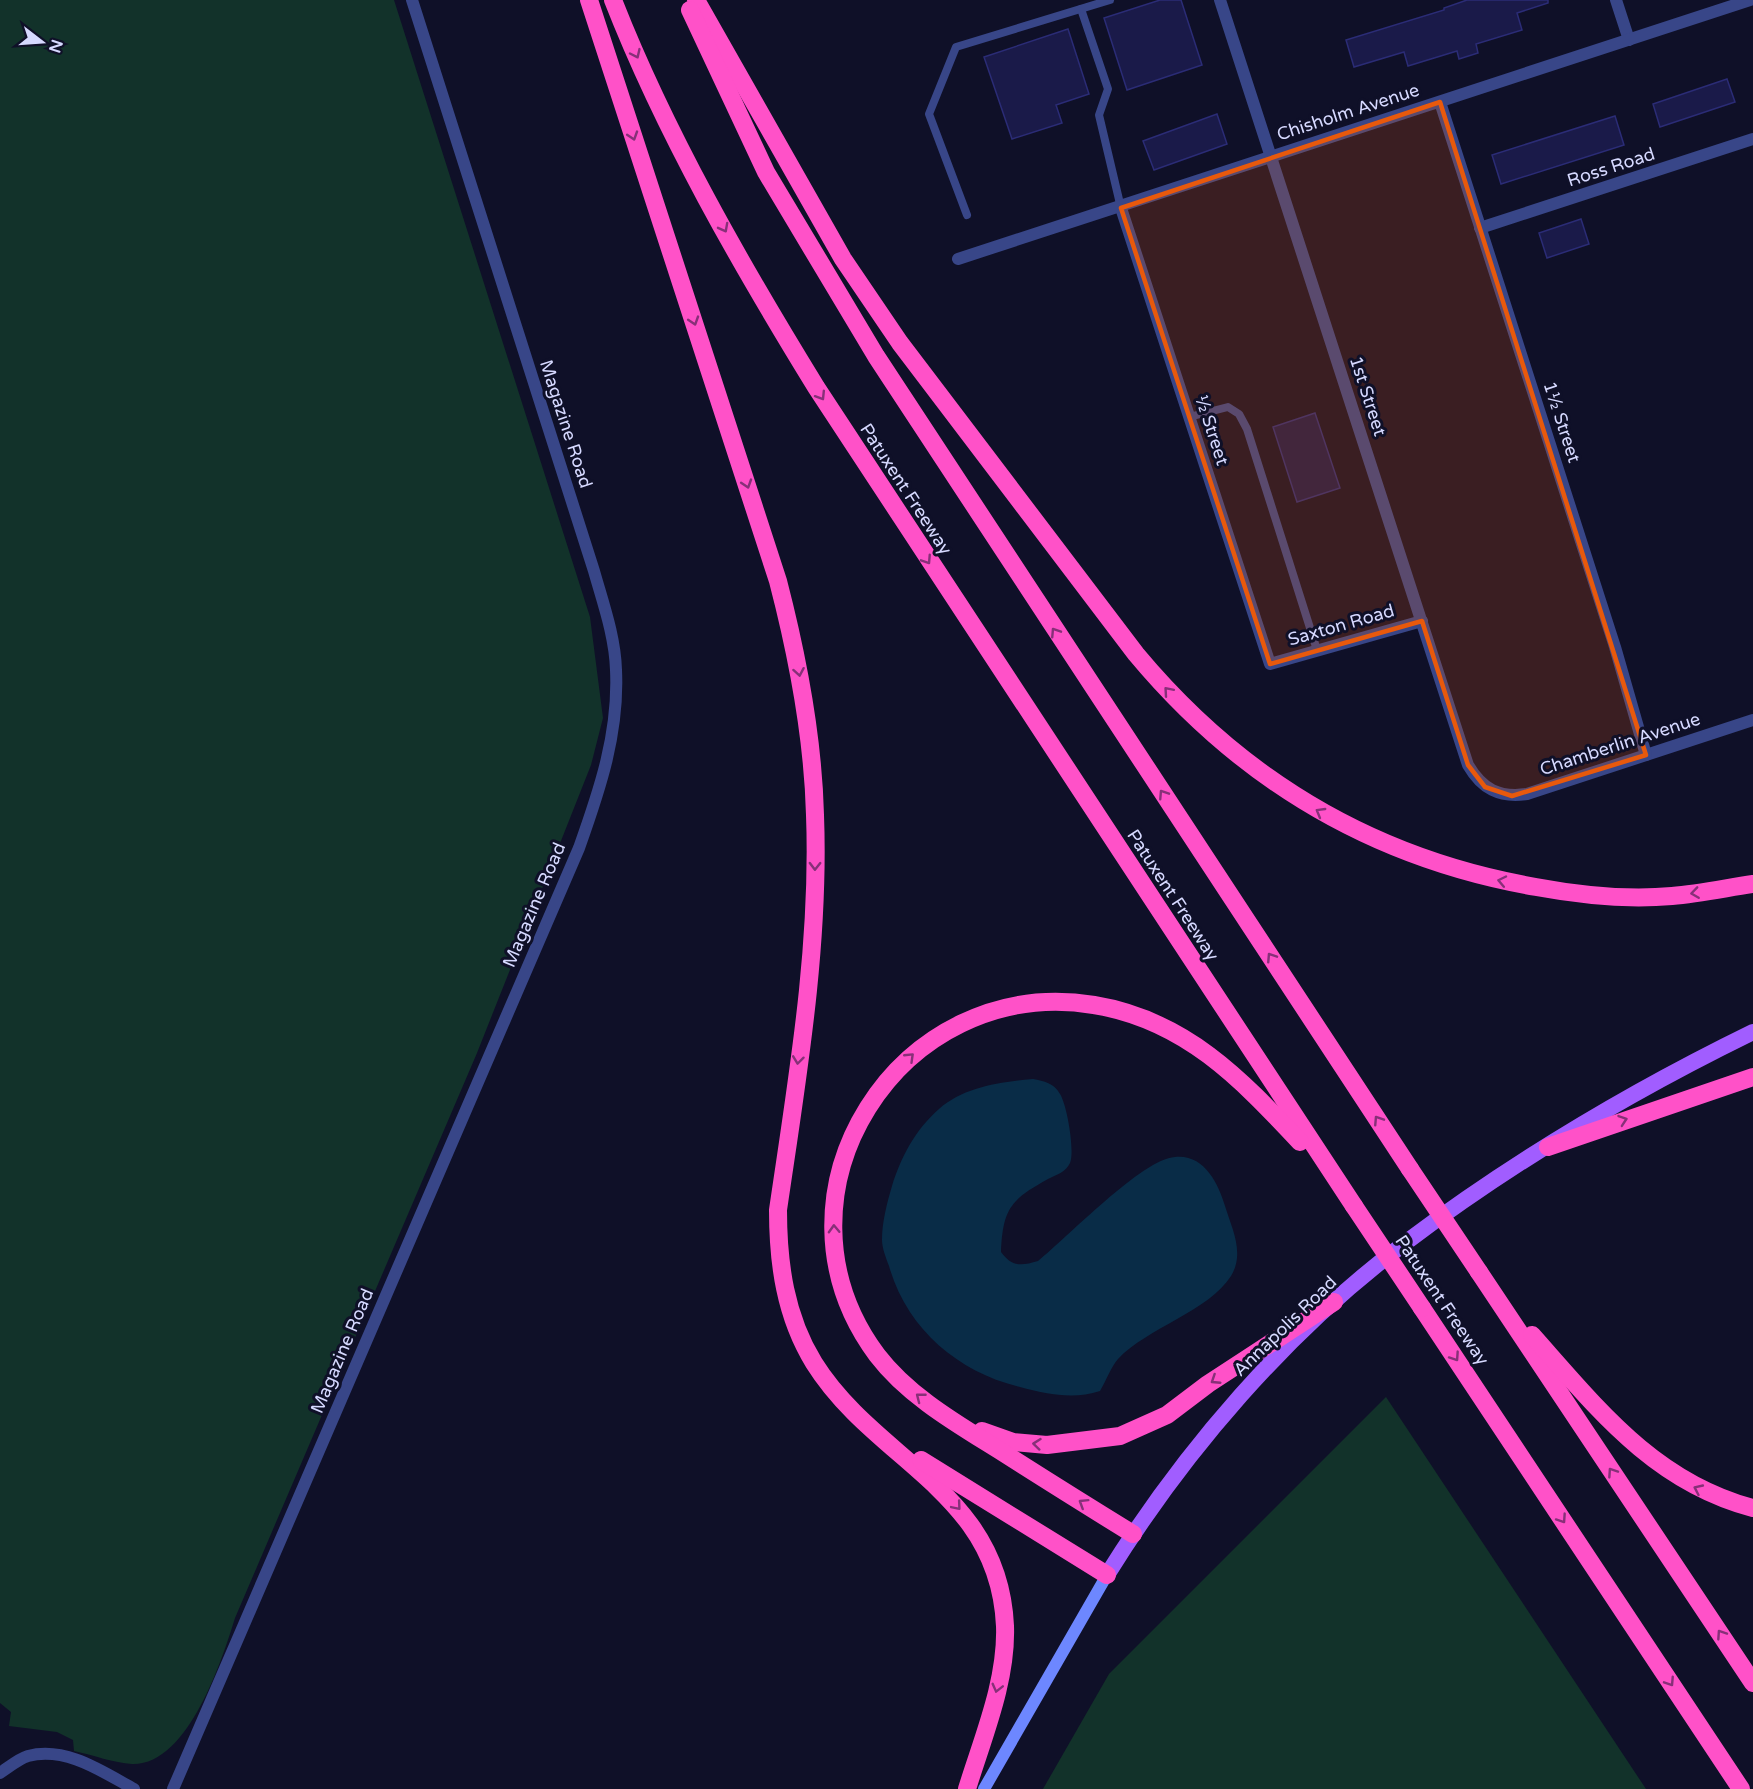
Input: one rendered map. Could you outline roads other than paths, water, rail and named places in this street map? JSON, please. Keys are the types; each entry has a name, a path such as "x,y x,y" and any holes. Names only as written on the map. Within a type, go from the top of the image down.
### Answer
{"highway":[{"path":"589,0 729,429 794,640 812,764 815,816 814,894 811,960 778,1210 778,1247 783,1282 793,1319 813,1361 837,1394 866,1426 937,1485 957,1505 978,1535 992,1561 1001,1591 1005,1627 1003,1665 968,1789"},
{"name":"Patuxent Freeway","path":"613,0 664,114 762,300 810,377 1337,1182 1741,1789"},
{"path":"686,0 721,82 766,172 876,356 1410,1169 1753,1683"},
{"path":"696,0 843,259 900,343 1136,654 1172,696 1213,735 1260,773 1337,821 1398,849 1454,869 1564,892 1625,896 1671,896 1753,884"},
{"path":"1132,1534 952,1420 903,1384 878,1355 847,1298 834,1235 834,1201 839,1169 851,1135 866,1107 888,1079 916,1050 941,1035 986,1014 1018,1006 1053,1003 1094,1005 1133,1015 1195,1043 1250,1088 1337,1182"},
{"path":"1548,1147 1753,1077"},
{"path":"1484,1279 1606,1417 1648,1455 1688,1484 1719,1498 1753,1508"},
{"path":"952,1420 1013,1442 1047,1445 1120,1436 1167,1415 1208,1384 1334,1302"},
{"path":"866,1426 1107,1575"}],"main road":[{"name":"Annapolis Road","path":"984,1789 1132,1534 1213,1428 1267,1368 1334,1302 1404,1243 1548,1147 1636,1094 1753,1032"}],"street":[{"name":"Magazine Road","path":"173,1789 579,848 611,750 616,668 609,625 587,548 412,0"},
{"name":"1st Street","path":"1220,0 1468,765 1485,787 1497,794"},
{"path":"1616,0 1629,40"},
{"name":"Chisholm Avenue","path":"958,259 1121,208 1272,156 1750,0"},
{"name":"1½ Street","path":"1440,102 1615,646 1646,755"},
{"name":"Ross Road","path":"1480,228 1753,139"},
{"name":"½ Street","path":"1121,208 1270,664"},
{"name":"Saxton Road","path":"1270,664 1422,621"},
{"name":"Chamberlin Avenue","path":"1497,794 1512,796 1527,794 1753,720"},
{"path":"0,1773 26,1756 63,1755 104,1772 134,1789"}],"lane":[{"path":"967,215 929,114 956,47 1110,0"},
{"path":"1081,9 1108,89 1099,115 1121,208"},
{"path":"1189,417 1228,407 1239,414 1247,429 1317,650"}],"water":[{"path":"1033,1079 1052,1085 1058,1090 1063,1100 1072,1149 1071,1157 1070,1163 1063,1171 1035,1186 1011,1207 1004,1225 1001,1252 1009,1260 1017,1264 1038,1261 1125,1185 1161,1161 1175,1157 1194,1160 1202,1165 1214,1180 1236,1241 1235,1267 1221,1288 1193,1309 1130,1348 1115,1362 1100,1391 1090,1394 1060,1395 1020,1387 976,1371 956,1359 922,1328 908,1309 897,1289 883,1246 884,1219 896,1175 904,1154 930,1117 960,1095 995,1084"}]}
